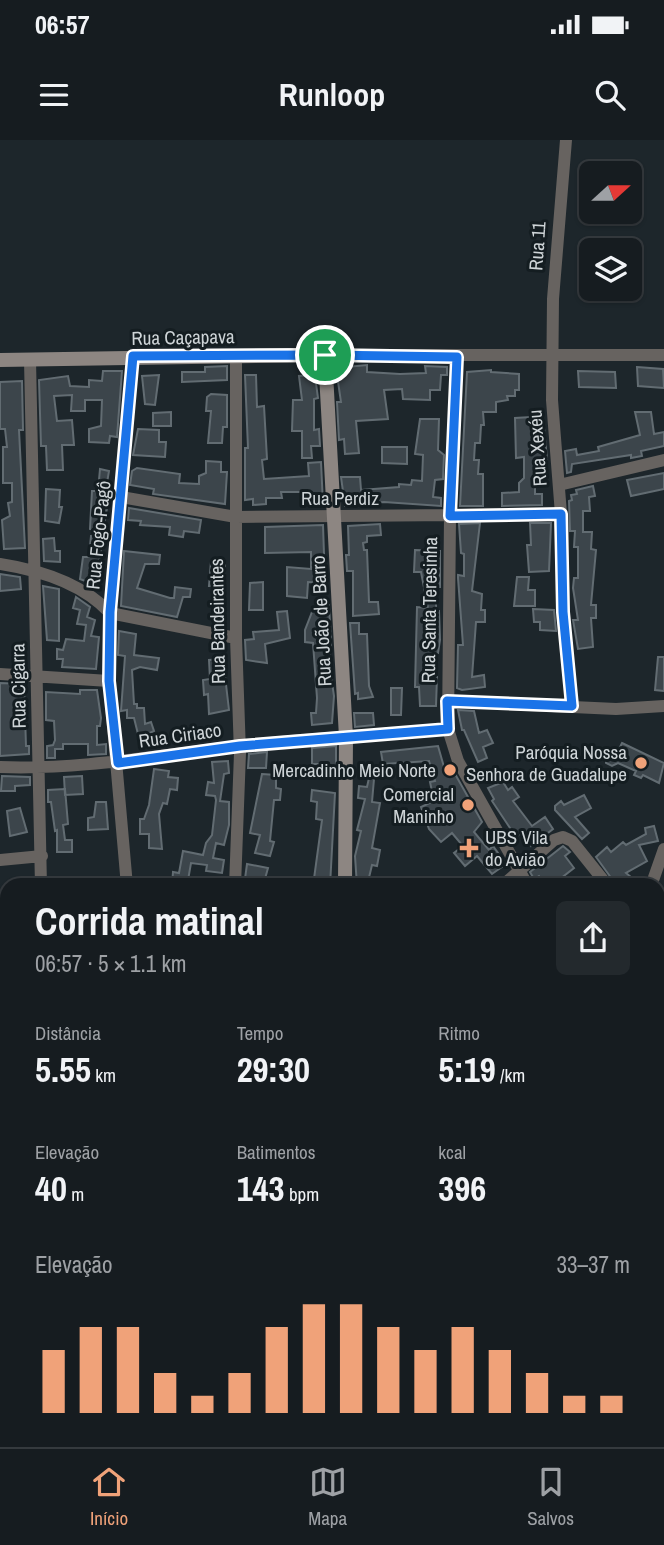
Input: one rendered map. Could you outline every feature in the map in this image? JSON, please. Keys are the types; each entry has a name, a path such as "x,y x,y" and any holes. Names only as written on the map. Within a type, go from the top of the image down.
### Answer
{"street":[{"name":"Rua 11","path":"552,354 556,247 566,140"},
{"name":"Rua Xexéu","path":"552,354 561,514 563,612 572,706"},
{"name":"Rua Bandeirantes","path":"234,878 240,746 236,638 236,355"},
{"path":"325,355 664,355"},
{"name":"Rua Caçapava","path":"0,360 325,355"},
{"name":"Rua João de Barro","path":"325,355 346,737 345,878"},
{"name":"Rua Fogo-Pagô","path":"126,878 109,681 110,612 133,356"},
{"name":"Rua Santa Teresinha","path":"457,357 450,516 448,729 458,761 524,878"},
{"name":"Rua Cigarra","path":"30,360 41,878"},
{"path":"559,485 664,460"},
{"name":"Rua Perdiz","path":"121,497 236,517 561,514"},
{"path":"0,565 35,569 96,598 110,612 236,638"},
{"path":"0,674 109,681"},
{"path":"447,701 637,709 664,706"},
{"name":"Rua Ciriaco","path":"0,767 39,768 118,763 240,746 448,729"},
{"path":"511,878 554,840 563,836 572,841 602,878"},
{"path":"654,878 664,849"},
{"path":"0,860 41,856"}],"building":[{"path":"367,365 367,372 400,374 426,373 425,366 447,367 447,375 441,375 440,390 430,390 430,400 403,399 402,389 384,390 388,419 356,421 359,453 345,454 344,439 339,440 337,402 341,402 336,368"},
{"path":"227,366 227,380 182,382 182,372 205,372 205,367"},
{"path":"637,367 663,369 664,388 638,386"},
{"path":"491,370 519,374 519,390 515,390 515,396 507,396 508,400 496,402 496,412 483,412 484,425 481,425 480,443 475,443 474,460 479,460 478,474 483,474 483,506 460,506 467,372"},
{"path":"103,371 122,371 117,437 110,436 109,443 89,442 89,429 101,426 102,400 85,400 85,411 71,411 72,395 54,396 57,421 72,420 74,445 62,445 63,470 47,470 46,446 41,446 39,380 68,376 70,386 89,387 89,380 102,381"},
{"path":"578,371 615,372 616,388 579,387"},
{"path":"159,375 155,405 145,404 142,376"},
{"path":"245,375 256,375 257,407 264,406 267,459 262,460 264,479 309,476 308,463 321,462 323,504 302,505 302,492 281,492 282,498 266,498 266,504 253,505 253,499 245,500 245,448 248,448"},
{"path":"299,376 315,376 318,398 314,399 314,430 319,429 320,446 311,446 312,458 302,458 302,431 292,431 293,400 302,400"},
{"path":"22,381 23,430 19,430 25,548 4,549 2,520 10,516 8,503 12,502 12,483 3,483 3,447 7,447 5,429 0,429 0,382"},
{"path":"211,394 227,395 227,427 223,427 222,443 208,443 211,411 206,411 207,397"},
{"path":"171,412 171,426 153,426 153,413"},
{"path":"635,412 651,412 654,434 664,432 664,446 641,451 642,456 631,458 631,455 572,464 571,472 567,473 565,451 576,449 577,455 599,451 598,447 640,435"},
{"path":"531,417 532,427 544,427 547,459 538,460 538,474 535,474 535,494 542,494 542,505 502,506 502,493 519,492 519,483 524,478 524,457 516,458 515,418"},
{"path":"420,419 439,419 438,450 444,455 443,479 435,480 433,497 441,498 441,506 384,502 345,506 341,477 360,477 361,490 399,487 399,484 411,485 412,480 422,481 423,455 415,454"},
{"path":"138,429 159,430 159,442 166,442 165,457 133,455"},
{"path":"382,447 407,447 407,464 382,463"},
{"path":"206,461 221,462 221,472 227,472 225,504 153,494 154,489 130,485 132,471 137,468 180,474 179,483 199,484 199,476 206,473"},
{"path":"100,469 109,471 107,483 111,484 103,532 90,529 92,491 98,491"},
{"path":"664,473 664,489 631,496 627,480"},
{"path":"593,486 595,496 589,497 590,511 583,511 583,532 592,532 591,549 596,550 591,605 596,605 596,618 591,618 593,647 578,649 573,620 578,620 573,588 574,578 578,578 578,547 574,547 575,531 570,531 569,501 572,500 571,495 577,494 576,490"},
{"path":"46,489 60,490 59,507 62,507 59,523 45,521"},
{"path":"129,508 201,520 199,533 184,531 183,537 169,535 170,527 140,525 141,521 128,520"},
{"path":"480,523 472,591 482,594 481,610 485,610 485,622 476,622 472,677 484,675 485,687 462,690 457,688 458,645 463,645 458,575 464,576 464,554 461,553 459,524"},
{"path":"530,523 551,523 549,571 529,572 527,545 531,545"},
{"path":"380,524 381,535 367,536 367,542 363,543 364,550 367,550 369,602 378,602 379,614 353,616 353,571 347,571 346,555 349,555 348,526"},
{"path":"323,525 325,583 308,582 307,598 287,596 287,567 311,569 311,552 265,553 265,527"},
{"path":"103,535 98,568 92,567 88,582 80,579 83,557 89,557 91,536"},
{"path":"54,538 55,551 60,551 60,562 44,561 43,539"},
{"path":"415,550 440,551 440,587 436,587 436,611 439,611 440,640 438,653 434,653 432,677 437,677 436,706 420,706 419,687 415,687 417,607 428,608 421,572 414,572"},
{"path":"124,551 160,555 159,564 145,564 137,588 170,598 174,598 175,587 191,589 190,597 183,597 177,617 121,606"},
{"path":"211,561 225,562 224,586 209,586"},
{"path":"0,574 20,577 21,589 0,591"},
{"path":"517,577 529,577 528,590 535,590 535,606 514,606"},
{"path":"263,582 263,610 249,610 250,583"},
{"path":"43,586 59,589 59,641 47,640"},
{"path":"76,597 90,607 87,617 95,620 91,636 99,637 96,669 62,667 63,659 57,659 57,649 63,650 66,639 84,641 86,625 77,624 80,610 73,608"},
{"path":"329,605 329,662 334,696 332,723 312,725 311,713 316,713 317,698 313,643 305,642 305,630 314,607"},
{"path":"533,609 554,610 556,631 540,630 540,622 534,622"},
{"path":"287,611 290,638 265,644 267,663 246,660 245,640 254,639 253,632 279,630 277,612"},
{"path":"350,623 359,623 359,634 367,634 369,686 373,697 358,699 358,693 355,694"},
{"path":"119,631 136,634 134,655 159,658 157,670 140,667 132,670 134,704 137,704 137,708 144,708 145,724 151,722 154,731 139,738 134,718 127,718 127,710 121,711 125,656 118,655"},
{"path":"658,657 664,657 664,691 655,690"},
{"path":"223,659 229,710 209,714 208,694 204,695 203,680 210,679 209,660"},
{"path":"0,683 24,684 26,746 29,746 29,754 0,756"},
{"path":"391,688 402,688 401,715 391,715"},
{"path":"80,690 97,690 101,718 100,726 97,726 97,745 106,744 106,754 88,755 88,744 63,744 63,749 55,749 55,758 47,758 47,746 53,745 55,740 54,721 46,720 46,692 80,694"},
{"path":"458,710 474,711 479,733 487,730 493,743 483,747 487,758 478,762 462,730"},
{"path":"354,713 373,713 374,725 355,727"},
{"name":"Paróquia Nossa Senhora de Guadalupe","path":"622,743 664,763 659,783 643,775 641,778 634,775 636,771 618,763 612,766 606,763 606,754 617,753"},
{"path":"336,746 336,774 327,774 327,764 312,764 312,748"},
{"path":"438,746 444,767 450,765 482,822 474,832 489,850 493,846 506,864 492,874 477,856 465,866 454,853 463,846 452,833 441,842 429,829 421,807 434,801 430,782 435,781 429,761 383,764 381,752"},
{"path":"267,752 266,768 248,768 249,754"},
{"path":"228,761 229,773 224,774 220,801 229,802 229,825 224,845 216,843 213,858 224,860 222,873 206,871 207,865 191,863 188,878 173,878 173,872 179,873 183,851 203,855 206,843 212,835 216,800 215,796 206,795 208,782 214,783 212,762"},
{"path":"154,769 169,771 168,777 178,778 177,790 170,789 167,804 163,803 159,814 162,849 149,848 149,834 140,834 140,819 144,819 149,805"},
{"path":"262,774 276,775 276,788 281,789 280,800 274,800 270,841 274,842 270,856 255,853 260,835 250,833"},
{"path":"2,776 30,777 30,785 15,786 15,791 1,791"},
{"path":"82,776 83,794 65,795 64,777"},
{"path":"369,778 374,779 372,802 380,803 372,848 380,850 377,866 372,865 369,878 356,878 355,856 361,831 357,830 365,799 358,798 359,786 367,787"},
{"path":"503,782 508,790 512,787 519,797 513,801 532,826 545,817 553,829 531,846 521,833 516,837 492,801 494,799 488,788"},
{"path":"65,789 68,824 63,825 65,840 72,840 72,852 57,852 57,830 55,831 51,802 48,802 48,790"},
{"path":"312,790 335,793 330,878 314,878 322,820 316,819 317,802 311,801"},
{"path":"584,795 591,808 575,817 589,833 582,839 555,810 555,806 561,801 564,805"},
{"path":"96,802 106,802 108,829 88,830 88,818 94,817"},
{"path":"20,808 27,832 10,836 7,811"},
{"path":"654,826 658,841 639,845 647,861 626,873 632,878 611,878 596,857 607,847 611,852 623,842 626,845 646,834 645,828"},
{"path":"563,846 570,852 565,856 574,868 561,878 533,878 530,872"},
{"path":"247,864 268,868 265,878 245,878"}],"place":[{"name":"Paróquia Nossa Senhora de Guadalupe","path":"641,763"},
{"name":"Mercadinho Meio Norte","path":"450,770"},
{"name":"Comercial Maninho","path":"468,805"},
{"name":"UBS Vila do Avião","path":"469,848"}],"route":[{"path":"325,355 457,357 450,516 561,514 563,612 572,706 447,701 448,729 240,746 118,763 109,681 110,612 133,356 325,355"}]}
